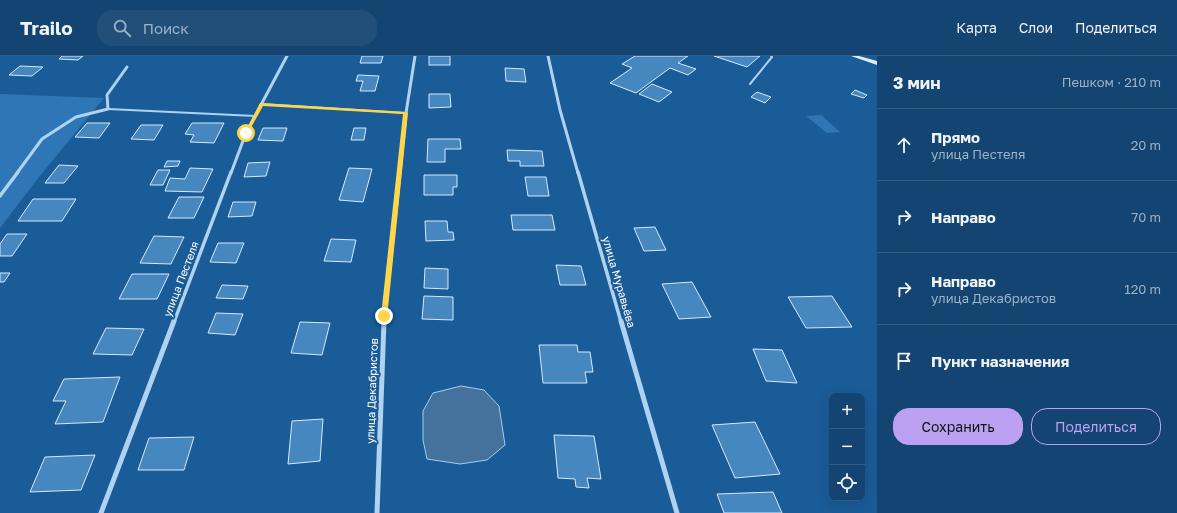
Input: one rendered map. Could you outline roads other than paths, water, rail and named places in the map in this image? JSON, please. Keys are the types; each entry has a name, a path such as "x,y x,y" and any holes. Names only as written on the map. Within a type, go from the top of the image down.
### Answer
{"main road":[{"path":"854,56 877,63"}],"street":[{"name":"улица Пестеля","path":"101,513 246,133 288,56"},
{"name":"улица Декабристов","path":"377,513 384,316 406,113 415,56"},
{"name":"улица Муравьёва","path":"548,56 560,110 677,513"},
{"path":"0,196 42,139 76,117 108,109 107,95 126,67"}],"lane":[{"path":"750,84 772,57 771,56"},
{"path":"262,104 406,113"},
{"path":"108,109 255,116"}]}
